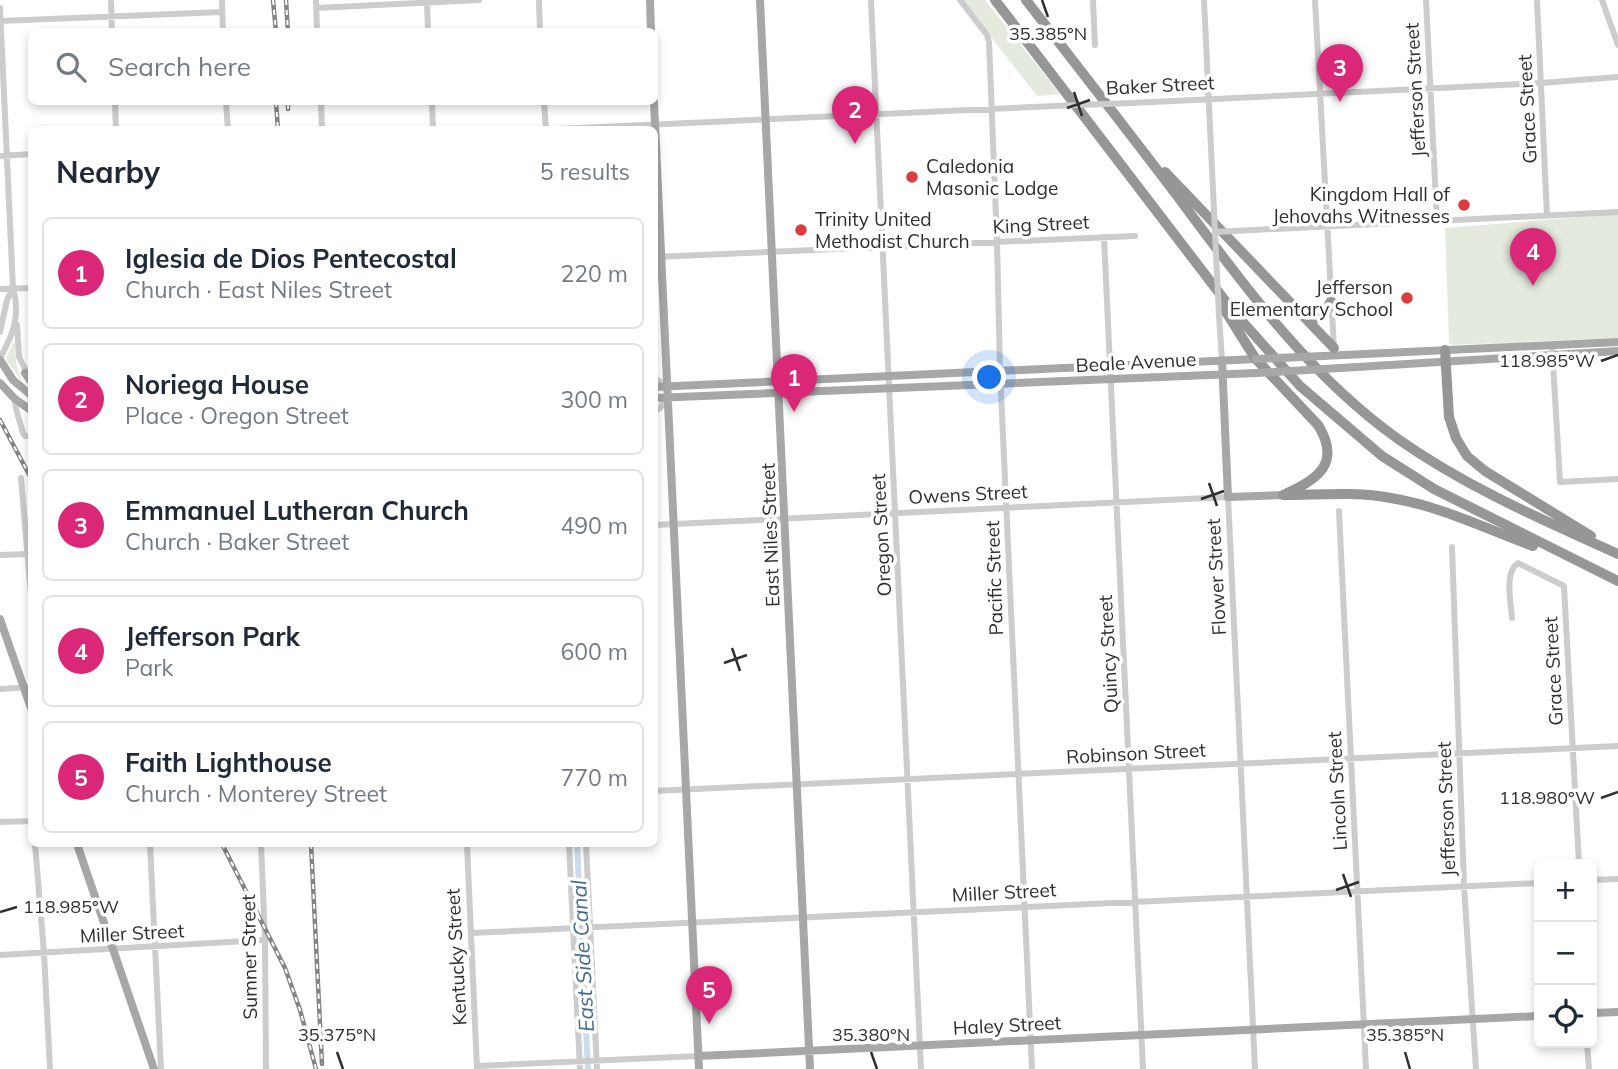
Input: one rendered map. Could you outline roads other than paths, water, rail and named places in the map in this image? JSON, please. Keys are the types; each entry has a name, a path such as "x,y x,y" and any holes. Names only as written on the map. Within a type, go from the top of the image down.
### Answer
{"highway":[{"path":"995,0 1233,311 1300,386 1382,456 1456,502 1618,581"},
{"path":"1026,0 1239,279 1285,335 1327,380 1397,439 1489,494 1618,554"},
{"path":"1134,139 1304,316 1334,352"},
{"path":"1194,259 1255,358 1318,425 1324,435 1327,452 1322,471 1306,485 1283,495"},
{"path":"1304,316 1317,318 1328,309 1331,302"},
{"path":"1446,349 1449,416 1456,438 1467,456 1485,471 1618,554"},
{"path":"1283,495 1355,495 1401,500 1440,511 1587,566"}],"main road":[{"path":"650,0 651,28"},
{"name":"East Niles Street","path":"760,0 810,1069"},
{"path":"654,105 655,124"},
{"path":"658,257 668,398 699,1069"},
{"name":"Beale Avenue","path":"658,398 1446,363 1618,342"},
{"name":"Beale Avenue","path":"658,382 667,386 1323,356 1334,352 1446,349 1618,351"},
{"path":"1334,352 1336,368"},
{"path":"0,359 13,380 28,393"},
{"name":"Flower Street","path":"1222,360 1227,497"},
{"path":"658,378 663,373 666,361"},
{"path":"0,383 28,408"},
{"path":"658,410 666,414 669,425"},
{"name":"Owens Street","path":"1227,497 1283,495"},
{"path":"0,619 28,687"},
{"path":"78,847 154,1069"},
{"path":"1597,1013 1618,1012"},
{"name":"Haley Street","path":"699,1056 1534,1016"}],"street":[{"path":"111,0 112,28"},
{"path":"222,0 223,28"},
{"path":"317,28 316,4 479,0"},
{"path":"539,0 540,28"},
{"name":"Oregon Street","path":"871,0 921,1069"},
{"name":"Pacific Street","path":"960,0 988,39 1000,384 1032,1069"},
{"path":"1093,0 1095,46"},
{"name":"Flower Street","path":"1204,0 1222,360"},
{"path":"1315,0 1334,352"},
{"name":"Jefferson Street","path":"1426,0 1437,221"},
{"name":"Grace Street","path":"1537,0 1547,216"},
{"path":"1602,0 1618,45"},
{"path":"427,1 428,28"},
{"path":"0,8 3,156 13,288 17,302 19,357 28,376"},
{"path":"0,21 222,12"},
{"name":"Baker Street","path":"611,126 1430,89 1618,77"},
{"path":"115,105 117,126"},
{"path":"226,105 228,126"},
{"path":"321,105 322,126"},
{"path":"432,105 433,126"},
{"path":"544,105 546,126"},
{"path":"3,156 28,154"},
{"path":"1215,232 1618,212"},
{"name":"King Street","path":"658,257 1135,236"},
{"name":"Quincy Street","path":"1104,237 1143,1069"},
{"path":"0,332 13,288"},
{"path":"0,289 28,288"},
{"path":"0,359 17,320"},
{"path":"1552,351 1560,482 1618,479"},
{"path":"658,408 668,398"},
{"path":"15,399 23,433 28,436"},
{"path":"21,478 28,537"},
{"name":"Flower Street","path":"1227,497 1255,1069"},
{"name":"Owens Street","path":"658,525 1227,497"},
{"name":"Lincoln Street","path":"1339,511 1366,1069"},
{"name":"Jefferson Street","path":"1451,547 1464,886 1476,1069"},
{"path":"0,555 28,554"},
{"name":"Grace Street","path":"1512,618 1510,572 1515,565 1518,564 1564,586 1579,859"},
{"path":"0,689 28,687"},
{"name":"Robinson Street","path":"658,791 1618,746"},
{"path":"0,822 28,821"},
{"path":"35,847 50,1069"},
{"path":"150,847 161,1069"},
{"name":"Sumner Street","path":"261,847 266,1069"},
{"name":"Kentucky Street","path":"467,847 477,1068"},
{"path":"569,847 580,1065"},
{"path":"586,847 597,1069"},
{"path":"1597,880 1618,879"},
{"name":"Miller Street","path":"471,933 1534,883"},
{"name":"Miller Street","path":"0,955 265,940"},
{"path":"1587,1048 1588,1069"},
{"name":"Haley Street","path":"477,1068 580,1065 596,1060 699,1056"}],"waterway":[{"name":"East Side Canal","path":"577,847 588,1069"}],"railway":[{"path":"273,0 276,28"},
{"path":"286,0 288,28"},
{"path":"276,105 278,126"},
{"path":"0,420 28,472"},
{"path":"224,847 285,968 316,1069"},
{"path":"311,847 322,1064"}],"place":[{"name":"Emmanuel Lutheran Church","path":"1340,102"},
{"name":"Noriega House","path":"855,144"},
{"name":"Caledonia Masonic Lodge","path":"912,177"},
{"name":"Kingdom Hall of Jehovahs Witnesses","path":"1464,205"},
{"name":"Trinity United Methodist Church","path":"801,230"},
{"name":"Jefferson Park","path":"1533,286"},
{"name":"Jefferson Elementary School","path":"1407,298"},
{"name":"Iglesia de Dios Pentecostal","path":"794,412"},
{"name":"Faith Lighthouse","path":"709,1024"}]}
